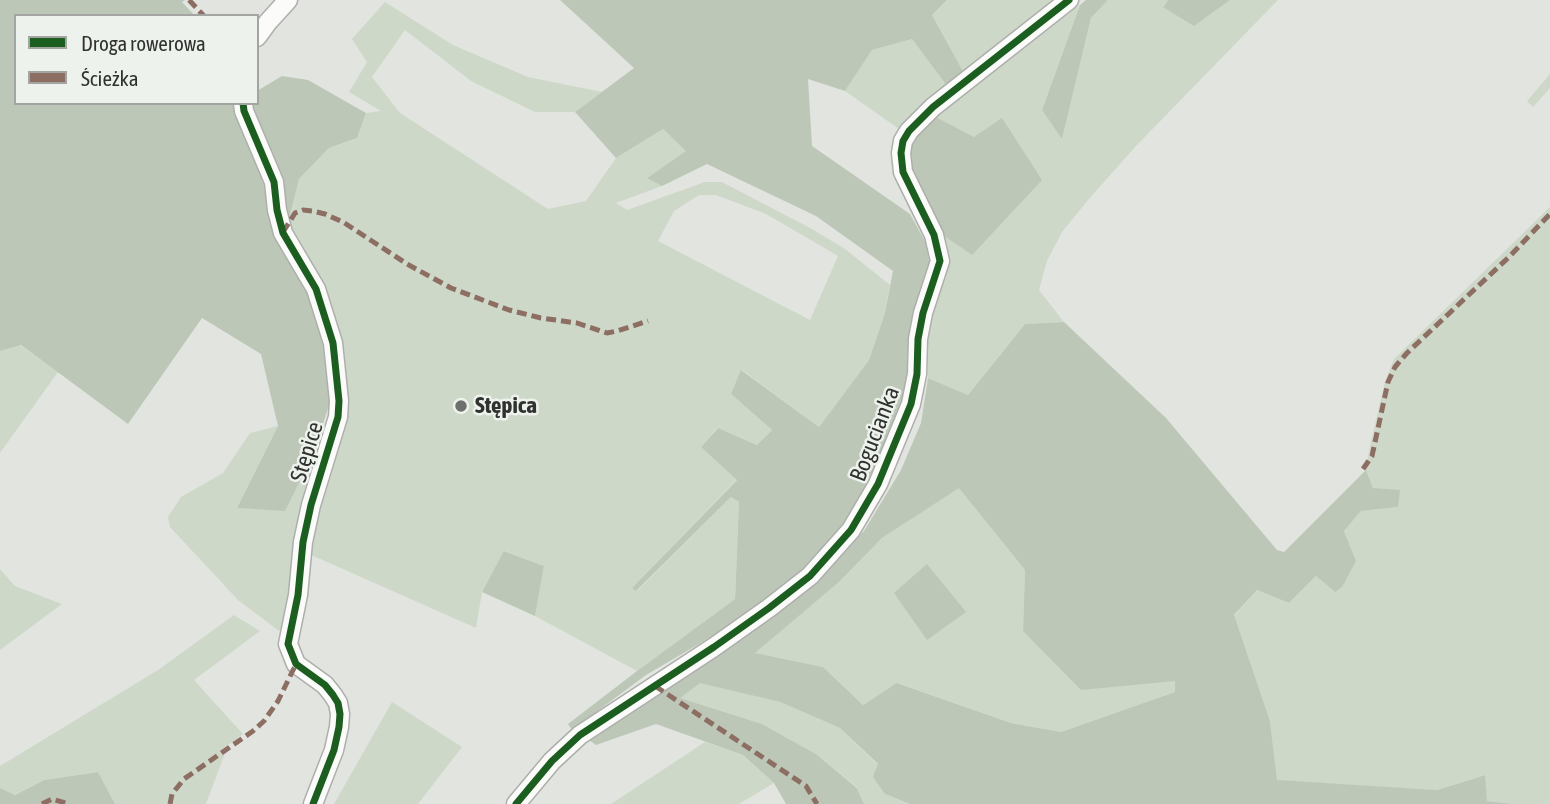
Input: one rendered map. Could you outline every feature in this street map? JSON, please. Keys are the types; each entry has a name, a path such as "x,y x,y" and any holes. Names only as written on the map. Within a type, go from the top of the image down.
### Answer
{"street":[{"path":"259,34 288,0"},
{"name":"Bogucianka","path":"516,804 552,761 580,734 769,608 810,576 850,530 878,484 911,404 923,313 940,261 934,234 903,172 903,141 909,131 933,107 1069,0"},
{"name":"Stępice","path":"243,105 274,182 283,233 316,289 333,343 340,401 303,542 298,595 288,644 296,664 325,685 333,695 340,714 334,750 313,804"}],"green space":[{"path":"0,0 185,0 182,2 193,14 14,14 14,105 259,105 259,90 282,76 308,80 366,113 357,138 329,148 299,179 282,246 311,293 326,353 331,399 313,455 285,511 237,508 278,426 261,354 202,318 128,424 21,345 0,351"},
{"path":"560,0 947,0 932,15 964,73 947,86 912,39 872,50 845,91 808,79 812,146 910,214 926,243 930,266 912,322 905,414 850,522 809,566 762,607 646,675 572,730 568,724 735,599 739,502 731,497 636,591 632,588 737,480 701,447 718,428 757,445 772,430 731,394 741,370 819,427 869,360 885,313 893,271 816,216 707,164 662,186 647,178 686,151 663,129 616,158 575,112 634,68"},
{"path":"947,0 1057,0 964,73 932,15"},
{"path":"1086,0 1108,0 1091,18 1062,139 1042,110 1080,5"},
{"path":"1108,0 1168,0 1163,6 1194,25 1230,0 1278,0 1136,146 1062,232 1047,261 1039,290 1064,322 1025,324 968,395 928,378 928,323 944,268 944,236 972,255 974,137 936,117 1080,5 1042,110 1062,138 1091,18"},
{"path":"1168,0 1230,0 1194,26 1163,7"},
{"path":"385,2 453,45 528,77 602,92 575,112 535,112 471,81 405,30 372,77 400,113 548,209 586,201 616,158 663,129 687,151 648,177 662,186 616,203 627,210 705,182 722,182 845,249 890,285 885,313 869,360 819,427 742,370 731,394 772,430 758,445 717,428 701,447 737,479 632,588 637,591 731,497 739,502 735,599 637,671 535,616 544,566 505,551 482,592 476,628 309,554 345,401 285,231 299,179 329,148 357,138 366,113 381,111 349,92 367,62 352,39","holes":["699,195 716,195 766,214 838,256 810,320 658,241 674,211"]},
{"path":"912,39 947,86 918,109 899,129 845,91 872,50"},
{"path":"1550,74 1550,88 1533,107 1527,101"},
{"path":"936,117 974,137 1002,118 1042,180 972,255 944,236 915,182 909,163 911,148 919,132"},
{"path":"1550,207 1550,804 1487,801 1484,775 1437,790 1277,781 1270,721 1234,616 1257,590 1289,603 1316,576 1335,592 1356,561 1344,531 1361,511 1398,507 1373,488 1366,470 1385,382 1394,359"},
{"path":"1064,322 1166,418 1277,550 1284,552 1366,470 1373,488 1400,490 1398,507 1361,511 1344,531 1356,561 1342,587 1335,592 1316,576 1289,603 1257,590 1234,615 1270,721 1277,780 1437,790 1485,775 1487,801 1514,804 910,804 885,794 873,777 878,764 840,728 780,702 700,683 680,698 762,724 816,754 857,788 864,804 786,804 774,783 743,755 656,724 596,745 589,740 625,711 816,579 864,531 901,470 921,423 928,378 968,395 1025,324","holes":["959,488 1025,570 1023,631 1081,690 1175,681 1175,692 1061,732 1011,723 897,683 863,705 823,667 755,653 839,582 882,538"]},
{"path":"20,345 58,372 0,453 0,351"},
{"path":"278,426 237,508 285,510 313,455 319,467 287,625 279,631 238,600 170,527 168,517 181,497 223,473 250,433"},
{"path":"959,487 1025,570 1023,631 1176,681 1175,692 1061,732 1011,723 898,683 863,705 823,667 754,653 839,582 882,538"},
{"path":"504,551 544,566 535,616 482,592"},
{"path":"927,564 966,612 927,640 894,593"},
{"path":"0,569 15,586 62,604 0,650"},
{"path":"234,615 260,631 194,680 243,734 228,745 206,804 115,804 98,772 44,780 14,795 0,788 0,766 158,670"},
{"path":"700,682 780,702 840,728 878,765 885,794 910,804 864,804 857,787 816,754 762,724 679,698"},
{"path":"392,702 462,747 418,804 334,804"},
{"path":"705,742 743,755 774,783 739,804 611,804"},
{"path":"98,772 115,804 0,804 0,788 15,795 44,780"}],"marked path":[{"path":"189,0 202,14"},
{"path":"283,232 295,213 313,211 343,222 407,264 451,288 509,310 577,323 607,333 648,321"},
{"path":"1363,469 1372,456 1388,382 1395,367 1550,214"},
{"path":"170,804 172,794 184,779 264,721 278,701 296,664"},
{"path":"655,686 806,786 817,804"},
{"path":"42,804 52,799 69,804"}],"cycle path":[{"path":"516,804 552,761 580,735 769,608 810,576 851,530 878,484 911,404 923,313 940,261 934,235 903,172 903,141 909,131 933,107 1069,0"},
{"path":"243,105 274,182 283,233 316,289 333,343 339,401 338,417 311,505 303,542 298,595 288,644 296,664 325,685 333,695 340,714 334,750 313,804"}],"place":[{"name":"Stępica","path":"461,406"}]}
